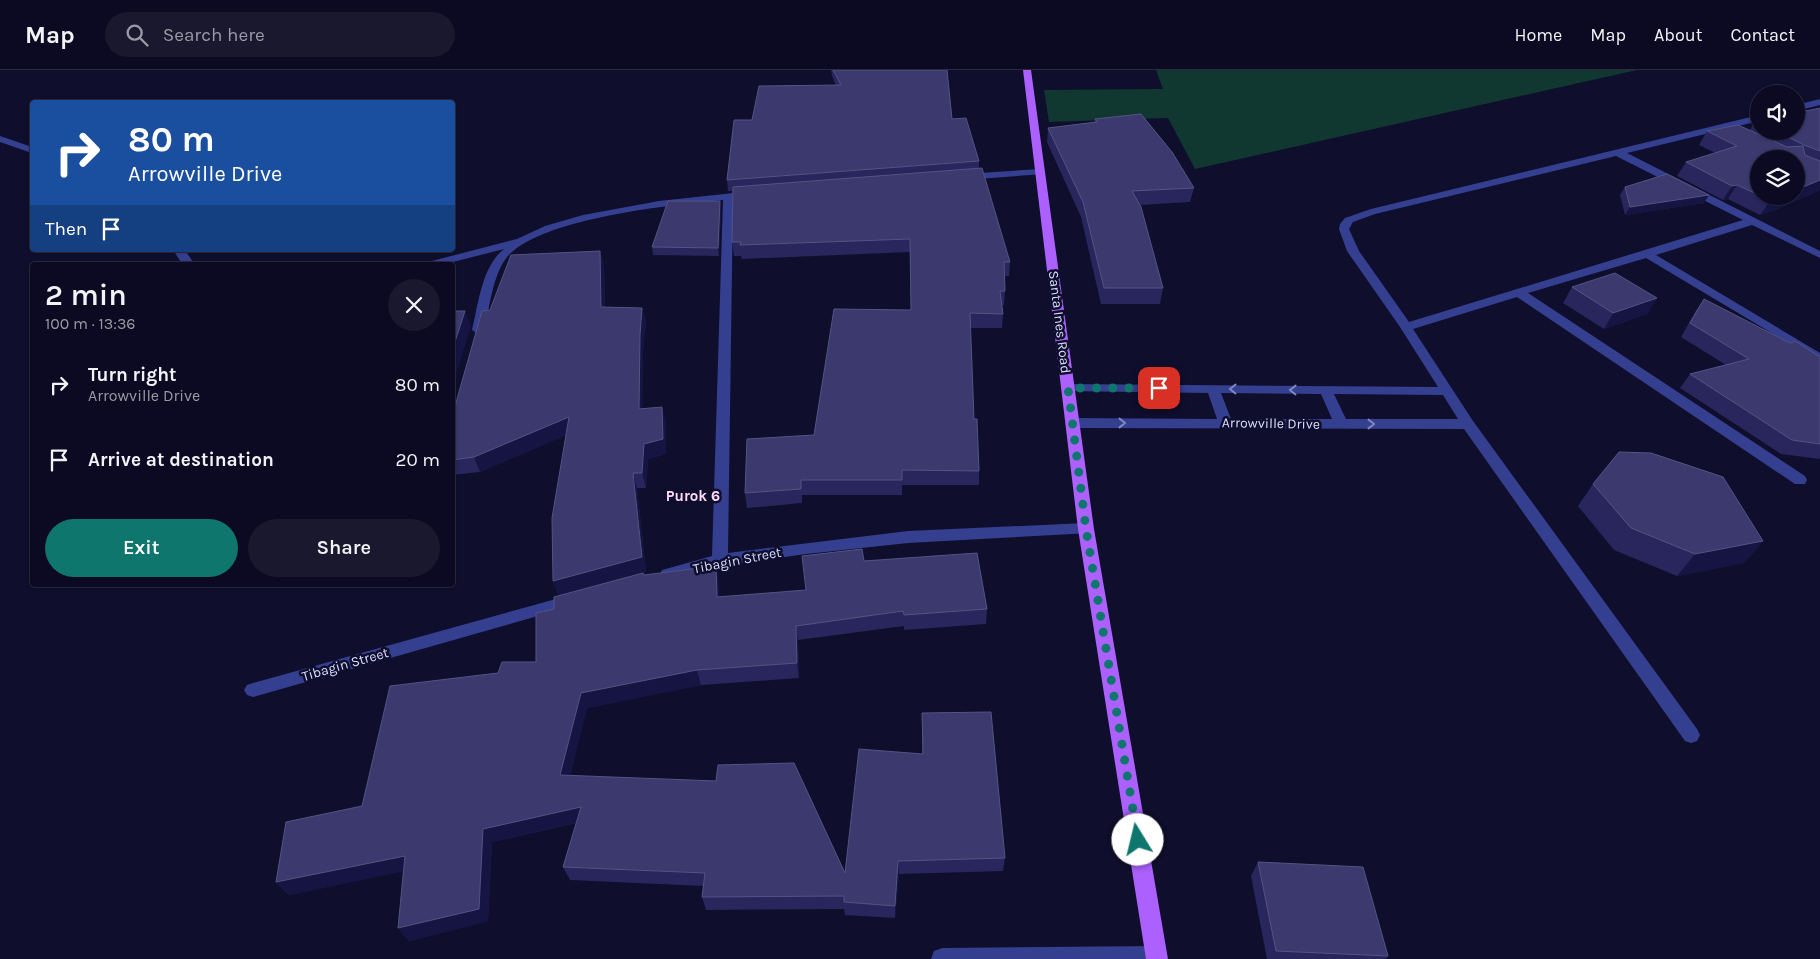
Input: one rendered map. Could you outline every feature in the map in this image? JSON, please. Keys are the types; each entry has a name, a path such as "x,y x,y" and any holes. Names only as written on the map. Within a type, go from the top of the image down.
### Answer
{"main road":[{"name":"Santa Ines Road","path":"1027,70 1086,529 1157,958"}],"street":[{"path":"1805,106 1818,104"},
{"path":"1692,735 1468,424 1406,327 1353,251 1344,229 1345,224 1349,220 1372,212 1750,120"},
{"path":"1720,128 1736,136"},
{"path":"0,139 30,149"},
{"path":"1619,153 1820,255"},
{"path":"952,178 1040,172"},
{"path":"439,262 517,241 568,222 618,211 728,196 767,193"},
{"path":"720,560 728,196"},
{"path":"1406,327 1518,292 1649,255 1752,221"},
{"path":"474,346 494,271 503,255 517,241"},
{"path":"1649,255 1820,358"},
{"path":"1518,292 1800,480"},
{"path":"1068,388 1213,388 1446,392"},
{"path":"1213,388 1225,422"},
{"path":"1326,391 1341,423"},
{"name":"Arrowville Drive","path":"1073,423 1468,424"},
{"name":"Tibagin Street","path":"654,578 720,560 806,548 908,537 1086,529"},
{"name":"Tibagin Street","path":"253,690 587,596"},
{"path":"942,959 1157,958"}],"green space":[{"path":"1156,70 1637,70 1195,169 1168,118 1049,122 1044,90 1163,89"}],"building":[{"path":"833,70 947,70 952,119 966,118 979,161 727,180 734,120 752,120 759,86 841,85"},
{"path":"1820,108 1820,151 1794,140 1805,140 1805,111"},
{"path":"1141,114 1172,152 1194,188 1132,191 1141,207 1163,288 1104,288 1083,202 1048,128 1097,122 1095,119"},
{"path":"1738,125 1750,130 1750,140 1771,140 1787,147 1803,146 1804,150 1750,150 1750,191 1737,185 1732,186 1686,162 1737,146 1707,131"},
{"path":"1805,155 1820,161 1820,180 1805,186"},
{"path":"982,168 1010,262 1004,262 1005,291 1000,291 1003,314 970,313 974,419 977,419 979,471 902,470 902,480 801,480 801,489 745,493 747,439 814,435 834,309 911,310 910,239 740,245 741,242 732,242 733,187"},
{"path":"1667,174 1709,195 1630,207 1625,187"},
{"path":"668,201 720,201 718,248 652,247"},
{"path":"600,251 601,307 642,308 639,409 662,407 663,439 644,444 642,473 633,473 642,557 553,581 552,518 569,417 474,457 455,460 455,408 457,399 482,311 490,310 511,255"},
{"path":"1615,273 1657,298 1613,313 1572,287"},
{"path":"1704,299 1790,343 1795,341 1820,357 1820,444 1792,440 1690,374 1749,359 1690,323"},
{"path":"455,311 465,311 455,342"},
{"path":"1619,452 1651,453 1723,477 1763,541 1695,554 1631,528 1593,484"},
{"path":"862,549 864,561 977,553 987,609 904,615 903,611 796,626 797,663 697,670 581,693 560,775 716,781 718,765 794,763 845,873 859,749 923,754 922,713 991,712 1005,858 898,861 895,906 844,902 844,896 702,897 705,873 563,867 581,807 483,829 479,909 398,928 405,856 276,882 286,822 362,806 390,686 498,673 502,662 536,662 536,613 554,609 554,597 643,573 644,575 716,566 717,597 806,590 802,556"},
{"path":"1258,862 1363,867 1388,956 1276,951"}],"district":[{"name":"Purok 6","path":"693,496"}],"route":[{"path":"1138,840 1086,529 1068,388 1159,388"}]}
